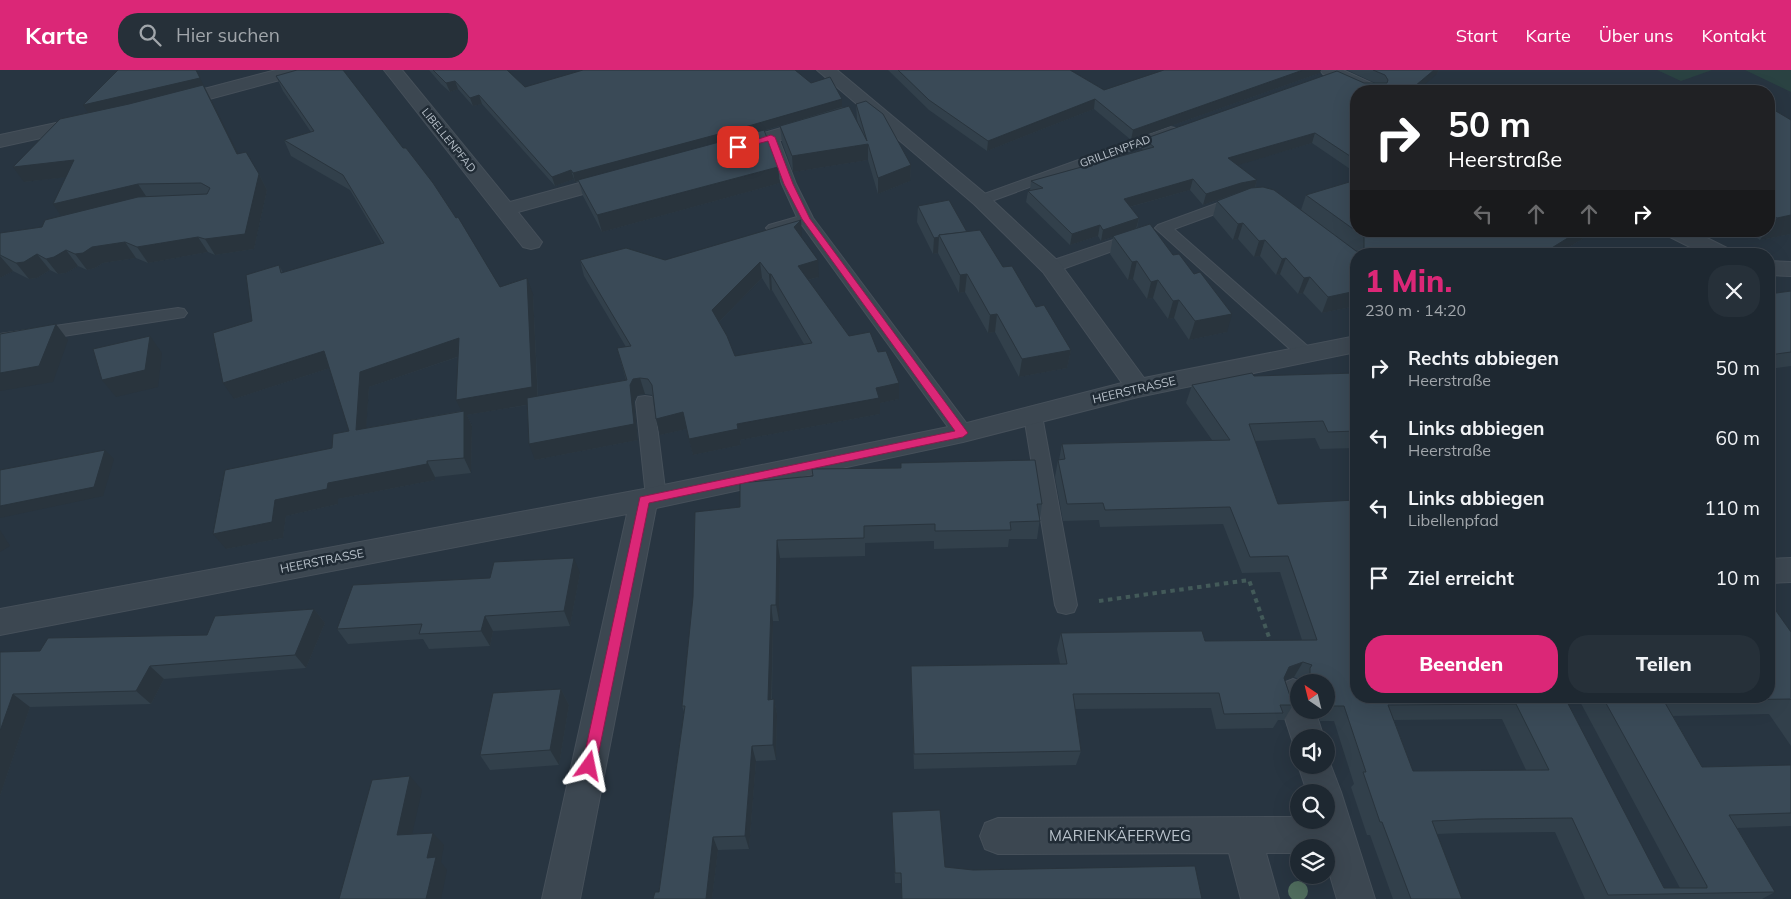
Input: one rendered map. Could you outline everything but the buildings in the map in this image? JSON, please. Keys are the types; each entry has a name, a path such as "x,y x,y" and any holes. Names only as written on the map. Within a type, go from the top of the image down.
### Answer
{"street":[{"path":"157,107 296,70"},
{"name":"LIBELLENPFAD","path":"393,70 531,242"},
{"path":"826,70 852,112 981,200 1051,267 1138,388"},
{"path":"1326,74 1357,85"},
{"path":"718,152 852,112"},
{"path":"0,141 101,119"},
{"path":"506,209 636,174"},
{"path":"1688,237 1709,248"},
{"path":"1775,269 1791,270"},
{"name":"HEERSTRASSE","path":"0,622 650,498 963,433 1138,388 1350,345"},
{"path":"561,899 650,498"},
{"path":"1775,571 1791,570"},
{"path":"1335,829 1356,899"},
{"name":"MARIENKÄFERWEG","path":"998,836 1337,835"},
{"path":"1243,836 1260,899"}],"lane":[{"name":"GRILLENPFAD","path":"981,200 1181,127"},
{"path":"763,140 789,184 806,219 963,433"},
{"path":"1051,267 1244,198 1252,197"},
{"path":"760,232 806,219"},
{"path":"1163,228 1306,354"},
{"path":"0,340 122,320 178,314"},
{"path":"645,402 650,498"},
{"path":"1033,416 1066,606"}],"path":[{"path":"1066,606 1249,580 1284,684 1290,691"}],"green space":[{"path":"1657,70 1712,70 1681,81"},
{"path":"1745,70 1791,70 1791,92"}],"route":[{"path":"589,766 644,500 963,433 800,210 771,137 738,147"}]}
